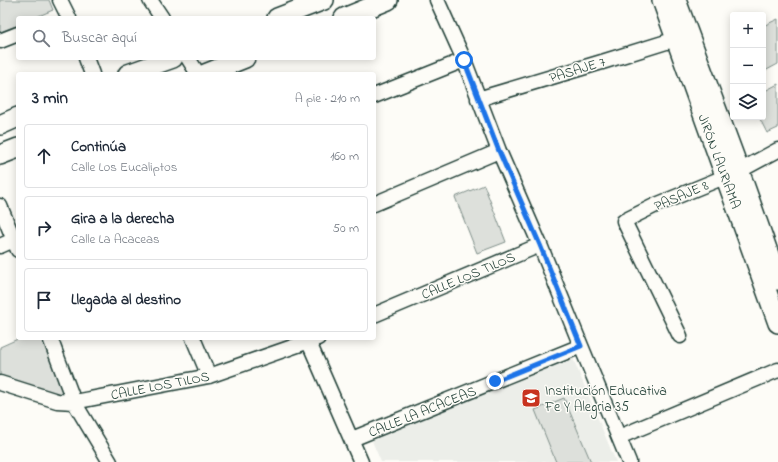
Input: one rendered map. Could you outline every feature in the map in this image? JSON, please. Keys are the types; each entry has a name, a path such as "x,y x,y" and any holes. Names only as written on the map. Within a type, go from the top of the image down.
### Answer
{"street":[{"path":"60,0 65,16"},
{"path":"150,0 161,16"},
{"path":"282,16 324,0"},
{"path":"349,16 388,0"},
{"path":"438,0 464,60 499,151 540,245 629,462"},
{"name":"JIRÓN LAURIAMA","path":"662,0 676,39 778,280"},
{"name":"JIRÓN LAURIAMA","path":"676,0 702,69 778,323"},
{"path":"0,41 16,35"},
{"name":"PASAJE 7","path":"478,99 676,39"},
{"path":"87,60 91,72"},
{"path":"134,72 167,60"},
{"path":"189,60 197,72"},
{"path":"210,72 240,60"},
{"path":"376,95 464,60"},
{"path":"0,125 16,118"},
{"path":"0,155 16,149"},
{"name":"PASAJE 8","path":"680,336 624,221 732,173 778,150"},
{"path":"376,203 499,151"},
{"path":"0,206 16,241"},
{"path":"0,246 16,243"},
{"name":"CALLE LOS TILOS","path":"376,314 540,245"},
{"path":"51,340 74,402 110,462"},
{"path":"194,340 209,376"},
{"name":"CALLE LOS TILOS","path":"0,383 57,401 74,402 209,376 308,340"},
{"path":"311,340 361,462"},
{"name":"CALLE LA ACACEAS","path":"352,439 581,346"},
{"path":"619,437 778,370"}],"shaded area":[{"path":"0,0 49,0 53,10 39,16 16,16 16,26 0,32"},
{"path":"778,19 778,64 766,70 766,48 766,25"},
{"path":"778,84 778,128 767,133 760,120 766,120 766,90"},
{"path":"484,185 506,242 477,253 455,197"},
{"path":"16,340 43,340 63,394 59,396 0,378 0,347"},
{"name":"Institución Educativa Fe Y Alegria 35","path":"572,356 616,462 381,462 372,441"},
{"path":"564,398 591,462 556,462 535,410"}],"place":[{"name":"Institución Educativa Fe Y Alegria 35","path":"531,398"}],"route":[{"path":"464,60 499,151 540,245 581,346 495,381"}]}
